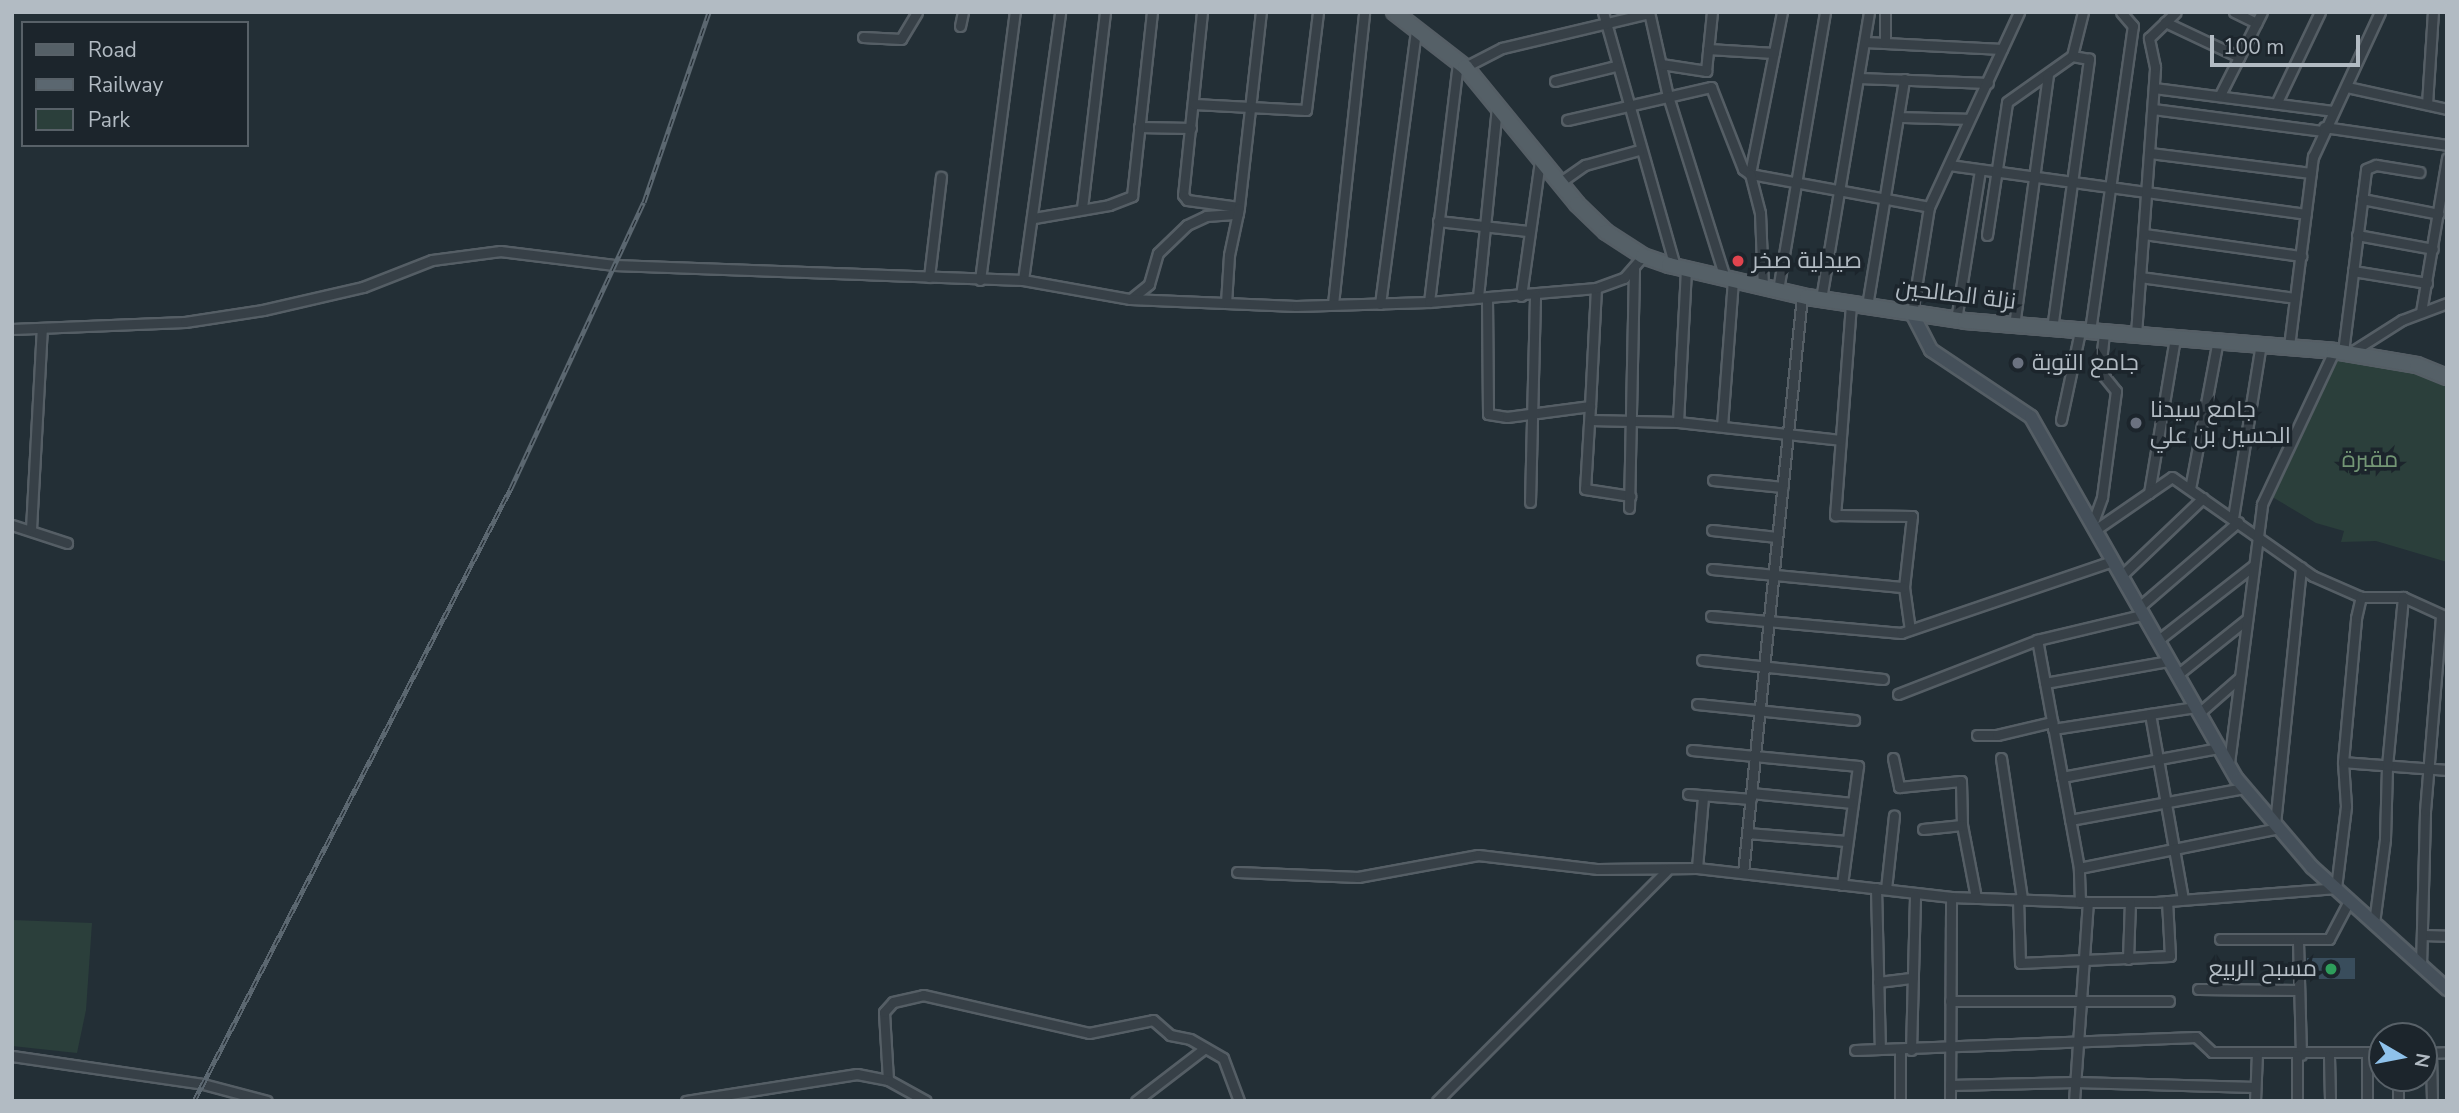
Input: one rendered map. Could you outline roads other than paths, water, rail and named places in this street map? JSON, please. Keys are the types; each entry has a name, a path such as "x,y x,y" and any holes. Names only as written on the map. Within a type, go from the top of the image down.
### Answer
{"main road":[{"name":"نزلة الصالحين","path":"1394,12 1461,64 1497,104 1559,183 1638,262 1681,268 1802,296 1956,320 2261,343 2342,352 2417,365 2447,377"}],"street":[{"path":"863,37 901,39 918,12"},
{"path":"960,26 963,12"},
{"path":"981,280 1015,12"},
{"path":"1023,280 1034,218 1060,12"},
{"path":"1082,208 1105,12"},
{"path":"1034,218 1132,196 1152,12"},
{"path":"1202,12 1184,198 1239,210"},
{"path":"1226,303 1228,255 1239,210 1261,12"},
{"path":"1194,104 1306,110 1318,12"},
{"path":"1333,304 1364,12"},
{"path":"1602,12 1626,106 1681,268 1678,422"},
{"path":"1661,64 1706,71 1712,12"},
{"path":"1763,287 1760,214 1750,174 1782,12"},
{"path":"1779,290 1825,12"},
{"path":"1821,299 1842,191 1869,12"},
{"path":"1885,12 1885,43"},
{"path":"2018,12 1988,83 1929,207 1912,313 1931,350 2031,417 2228,765 2244,788 2349,901 2447,989"},
{"path":"1987,234 2007,102 2072,56 2083,12"},
{"path":"2136,334 2154,88 2149,38 2176,12"},
{"path":"2234,12 2257,23"},
{"path":"2220,95 2262,12"},
{"path":"2277,102 2320,12"},
{"path":"2289,346 2311,173 2323,129 2347,87 2380,12"},
{"path":"2427,104 2433,12"},
{"path":"1429,302 1461,64 1503,48 1649,13 1668,96 1729,279 1722,426"},
{"path":"2061,420 2091,332 2133,26 2123,13"},
{"path":"2165,22 2239,57"},
{"path":"1380,304 1416,29"},
{"path":"1865,42 2002,49"},
{"path":"1708,49 1774,53"},
{"path":"2052,329 2089,59 2072,56"},
{"path":"1555,81 1616,66"},
{"path":"2014,326 2048,75"},
{"path":"1859,78 1988,83"},
{"path":"1867,306 1904,79"},
{"path":"1567,120 1712,87 1743,169 1750,174 1929,207"},
{"path":"2347,87 2447,109"},
{"path":"2154,88 2333,111"},
{"path":"1497,104 1485,226 1482,298 1488,414 1495,418 1590,406"},
{"path":"2152,109 2447,145"},
{"path":"1899,117 1969,119"},
{"path":"1139,127 1191,128"},
{"path":"1559,183 1585,165 1640,150"},
{"path":"2150,153 2311,173"},
{"path":"2421,312 2447,158"},
{"path":"1521,296 1527,231 1540,160"},
{"path":"1949,165 2306,214"},
{"path":"2228,765 2262,504 2342,352 2366,169 2376,165 2418,172"},
{"path":"1956,320 1980,170"},
{"path":"929,277 941,177"},
{"path":"2362,200 2439,214"},
{"path":"1130,299 1149,284 1158,253 1186,225 1206,216 1239,210"},
{"path":"1438,220 1527,231"},
{"path":"2144,234 2301,256"},
{"path":"2357,235 2433,249"},
{"path":"12,329 185,323 263,310 363,287 432,260 500,251 614,265 1023,280 1130,299 1226,303 1380,304 1535,295 1596,288 1623,278 1638,262"},
{"path":"1629,508 1638,262"},
{"path":"2353,271 2427,283"},
{"path":"2140,277 2295,298"},
{"path":"1596,288 1586,489 1630,496"},
{"path":"1530,502 1535,295"},
{"path":"1743,873 1802,296"},
{"path":"2342,352 2421,312 2447,303"},
{"path":"1852,304 1835,515 1912,516 1904,587 1910,630"},
{"path":"31,529 42,328"},
{"path":"2091,332 2100,371 2116,391 2102,497 2093,528"},
{"path":"2149,493 2175,337"},
{"path":"2190,489 2218,340"},
{"path":"1898,694 2037,640 2140,611 2236,520 2261,343"},
{"path":"1590,421 1678,422 1788,432 1840,440"},
{"path":"2093,528 2172,477 2301,567 2361,597 2403,597 2444,617 2428,769 2421,966"},
{"path":"1713,480 1783,486"},
{"path":"2120,576 2203,498"},
{"path":"12,525 31,529 66,543"},
{"path":"1712,530 1777,537"},
{"path":"1711,616 1901,633 2112,561"},
{"path":"2157,640 2253,566"},
{"path":"2277,826 2301,567"},
{"path":"1712,569 1904,587"},
{"path":"2336,888 2346,806 2343,762 2356,618 2361,597"},
{"path":"2374,923 2385,839 2387,766 2403,597"},
{"path":"2177,675 2246,620"},
{"path":"2037,640 2084,902 2084,961 2074,1101"},
{"path":"1702,660 1882,679"},
{"path":"2045,683 2169,661"},
{"path":"1977,735 1997,735 2052,725 2197,710 2239,678"},
{"path":"1697,704 1854,720"},
{"path":"2150,714 2183,899"},
{"path":"2062,777 2219,748"},
{"path":"1692,750 1858,766 1842,885"},
{"path":"1893,758 1899,787 1961,781 1962,825 1976,898"},
{"path":"2001,758 2020,899 2020,963 2170,956 2167,901"},
{"path":"2343,762 2447,770"},
{"path":"2070,820 2244,788"},
{"path":"1688,794 1853,803"},
{"path":"1697,868 1703,796"},
{"path":"1880,1049 1878,982 1881,889 1894,815"},
{"path":"1923,829 1962,825"},
{"path":"2079,868 2277,826"},
{"path":"1747,833 1847,841"},
{"path":"1237,872 1358,877 1478,855 1598,869 1665,871 1697,868 1976,898 2084,902 2167,901 2336,888"},
{"path":"1437,1101 1665,871"},
{"path":"1911,1050 1915,893"},
{"path":"1950,1101 1951,897"},
{"path":"2220,939 2329,939 2349,901"},
{"path":"2128,959 2130,902"},
{"path":"2423,935 2447,936"},
{"path":"2297,1101 2302,998 2298,990 2298,941"},
{"path":"1878,982 1913,978"},
{"path":"2198,989 2298,990"},
{"path":"888,1080 884,1012 892,1002 923,995 1089,1033 1153,1020 1170,1035 1223,1058 1239,1101"},
{"path":"1950,1001 2169,1001"},
{"path":"1855,1049 1911,1050 2196,1037 2211,1052 2329,1056 2367,1052 2368,1101"},
{"path":"1136,1101 1205,1048"},
{"path":"1900,1049 1900,1101"},
{"path":"2255,1101 2257,1054"},
{"path":"12,1056 203,1084 267,1101"},
{"path":"2329,1056 2330,1101"},
{"path":"686,1101 857,1074 888,1080 926,1101"},
{"path":"1950,1085 2075,1082 2255,1087"}],"water":[{"name":"مسبح الربيع","path":"2307,958 2355,958 2355,979 2307,979"}],"railway":[{"path":"194,1101 511,488 644,202 709,12"}],"place":[{"name":"صيدلية صخر","path":"1738,261"},
{"name":"جامع التوبة","path":"2018,363"},
{"name":"جامع سيدنا الحسين بن علي","path":"2136,423"},
{"name":"مسبح الربيع","path":"2331,969"}],"park label":[{"name":"مقبرة","path":"2370,460"}]}
